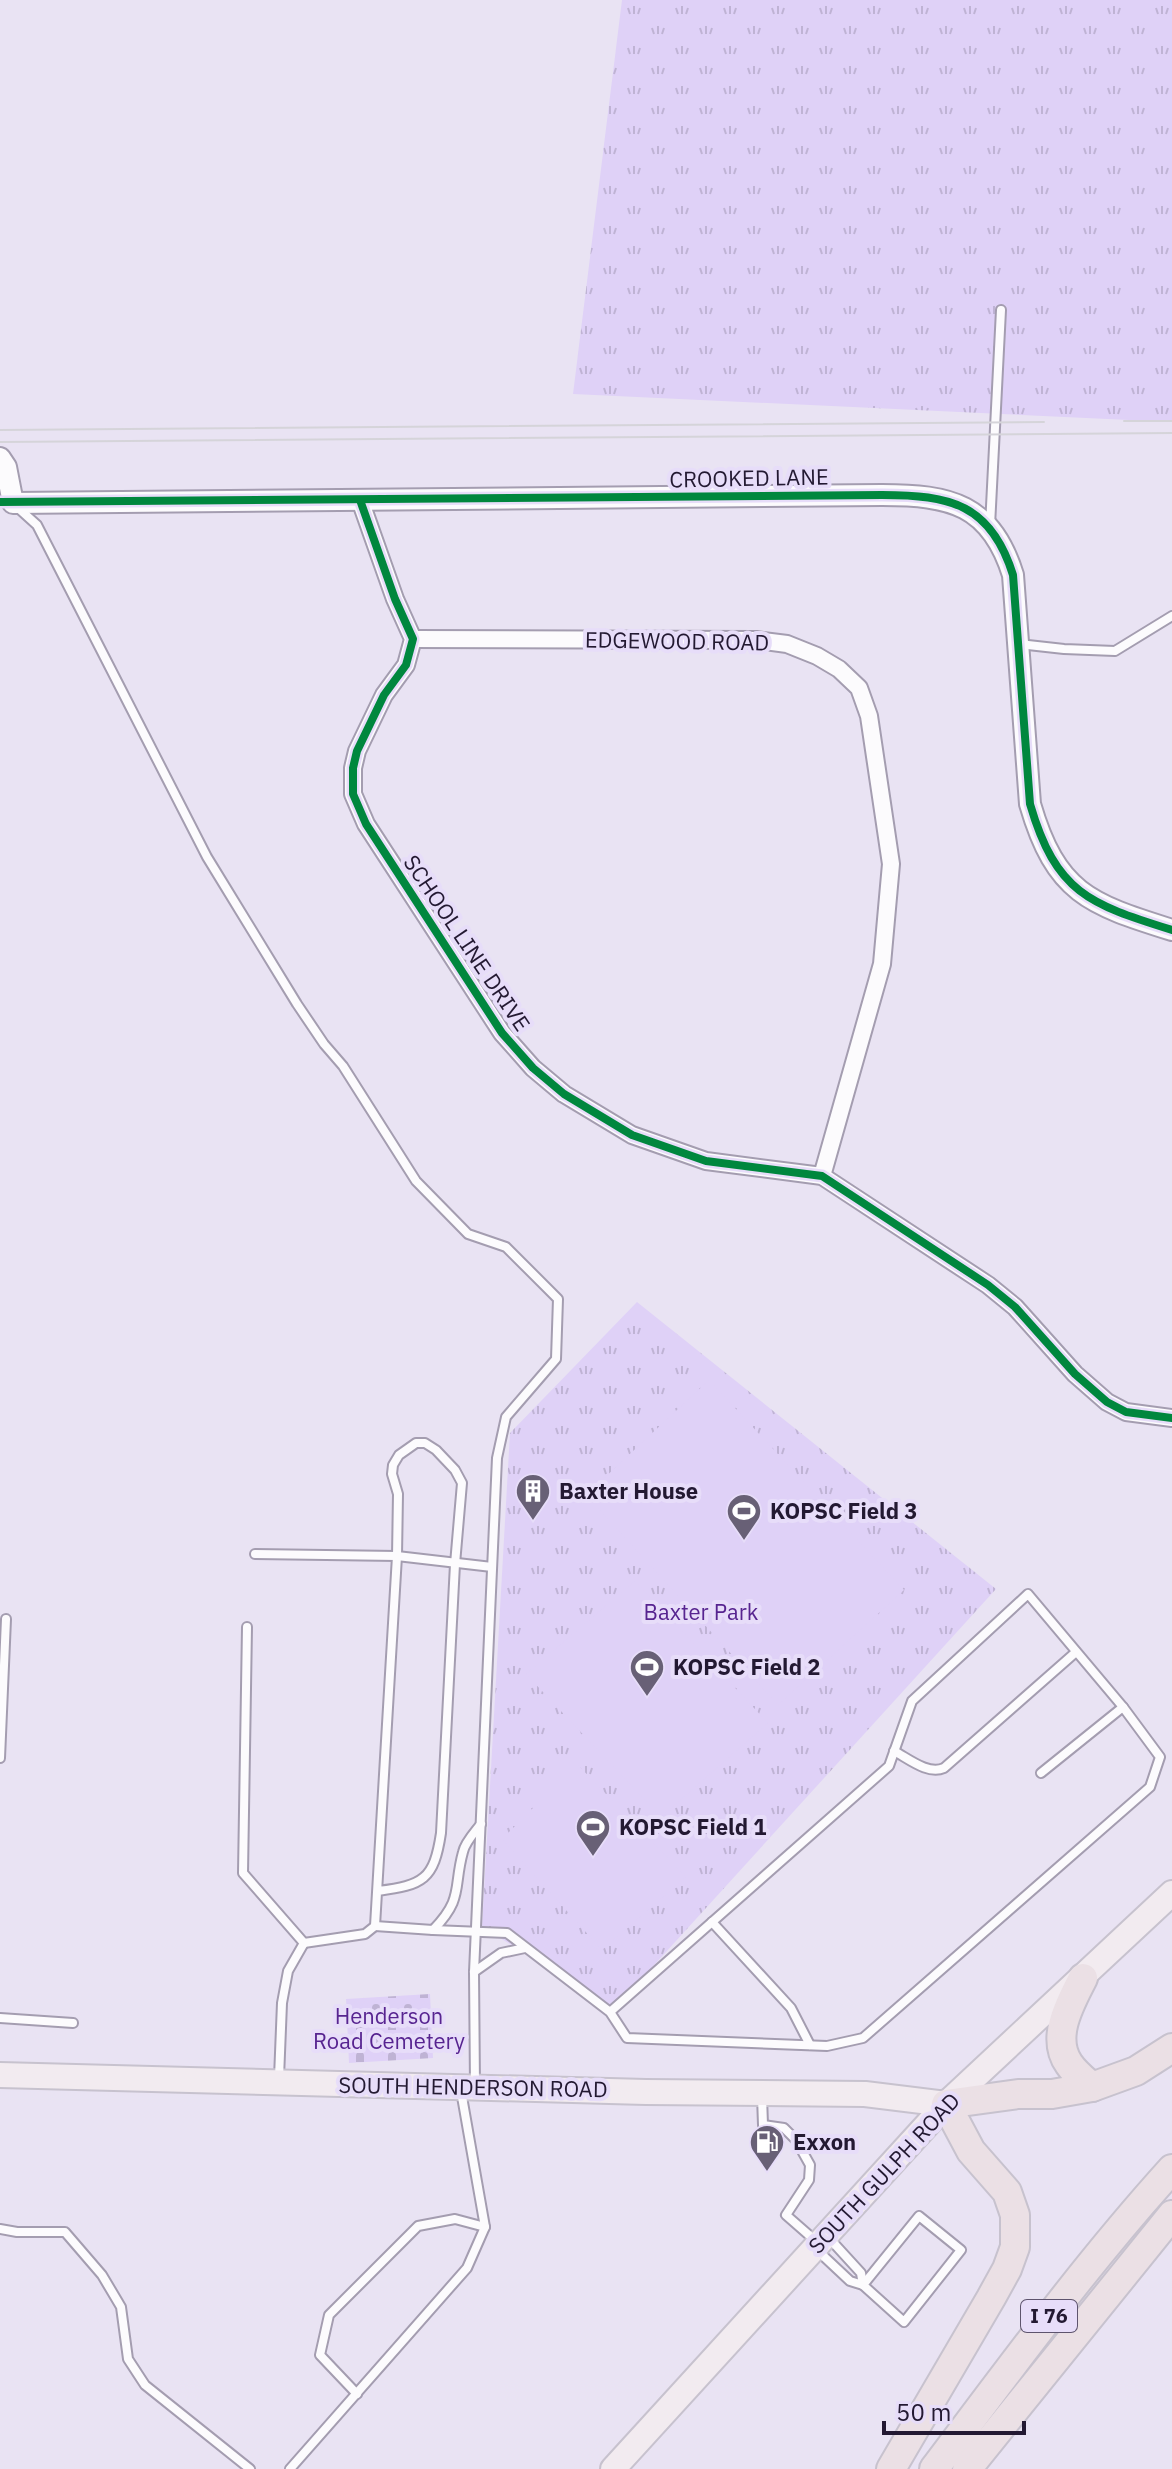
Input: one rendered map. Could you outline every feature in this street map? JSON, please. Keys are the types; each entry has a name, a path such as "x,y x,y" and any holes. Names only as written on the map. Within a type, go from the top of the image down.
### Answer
{"highway":[{"path":"1083,1978 1064,2021 1062,2046 1067,2062 1092,2087"},
{"path":"891,2469 991,2298 1015,2247 1015,2215 1007,2192 971,2151 946,2104 1092,2087 1136,2071 1172,2048"},
{"name":"I 76","path":"934,2469 1064,2297 1172,2169"},
{"name":"I 76","path":"967,2469 1172,2215"}],"main road":[{"name":"SOUTH GULPH ROAD","path":"613,2469 946,2104 1172,1893"},
{"name":"SOUTH HENDERSON ROAD","path":"0,2075 865,2094 946,2104"}],"street":[{"path":"3,462 4,506"},
{"name":"CROOKED LANE","path":"4,506 917,495 944,500 969,511 990,526 1005,550 1013,575 1030,804 1050,859 1067,880 1090,899 1119,914 1172,930"},
{"path":"360,500 395,599 413,639"},
{"name":"SCHOOL LINE DRIVE","path":"413,639 406,665 384,695 357,751 353,768 353,794 366,824 502,1033 533,1068 564,1094 632,1135 706,1161 822,1176 988,1285 1015,1307 1075,1374 1107,1402 1126,1412 1172,1418"},
{"name":"EDGEWOOD ROAD","path":"413,639 756,640 787,644 817,656 839,669 859,688 869,716 891,864 882,964 822,1176"}],"lane":[{"path":"990,526 1001,310"},
{"path":"4,506 37,525 207,857 297,1004 343,1066 416,1181 468,1234 506,1247 558,1299 556,1359 506,1417 497,1458 468,2087 485,2227 467,2268 290,2469"},
{"path":"1018,644 1115,651 1172,616"},
{"path":"375,1926 397,1556 398,1494 392,1474 393,1465 403,1450 410,1445 425,1443 447,1460 462,1483 438,1857 429,1873 419,1882 409,1887 378,1891"},
{"path":"255,1554 397,1556 492,1567"},
{"path":"304,1943 365,1934 375,1926 507,1933 610,2012 627,2038 827,2046 863,2038 1150,1787 1160,1757 1123,1707 1028,1594 912,1701 889,1766 610,2012"},
{"path":"0,1758 6,1619"},
{"path":"247,1627 243,1873 304,1943"},
{"path":"894,1751 929,1770 944,1768 1076,1652"},
{"path":"1041,1773 1123,1707"},
{"path":"433,1930 454,1901 463,1849 481,1823"},
{"path":"712,1922 791,2008 810,2045"},
{"path":"279,2083 282,2003 288,1971 304,1943"},
{"path":"474,1972 501,1953 525,1948"},
{"path":"0,2018 73,2023"},
{"path":"761,2093 763,2125 784,2128 796,2140 810,2165 809,2180 786,2215 861,2273 863,2285"},
{"path":"820,2242 850,2281 863,2285 904,2322 961,2250 919,2216 863,2285"},
{"path":"357,2394 320,2355 329,2315 418,2226 455,2219 485,2227"},
{"path":"0,2229 65,2232 102,2275 121,2307 128,2359 145,2385 250,2469"}],"green space":[{"path":"622,0 1172,0 1172,422 573,394"},
{"name":"Baxter Park","path":"637,1302 996,1589 615,2008 482,1927 510,1433"},
{"name":"KOPSC Field 3","path":"709,1380 904,1590 778,1705 586,1495"},
{"name":"KOPSC Field 2","path":"635,1581 768,1723 661,1817 526,1674"},
{"name":"KOPSC Field 1","path":"577,1764 686,1877 602,1950 502,1839"},
{"name":"Henderson Road Cemetery","path":"430,1994 433,2058 349,2063 346,1999"}],"tram line":[{"path":"1124,421 1172,421"},
{"path":"0,430 1044,422"},
{"path":"0,442 1172,433"}],"cycle path":[{"path":"0,502 882,495 928,498 965,508 980,518 993,533 1013,575 1030,804 1051,858 1064,876 1097,902 1172,930"},
{"path":"360,500 395,599 413,639 406,665 384,695 357,751 353,768 353,794 366,824 502,1033 533,1068 564,1094 632,1135 706,1161 822,1176 988,1285 1015,1307 1075,1374 1107,1402 1126,1412 1172,1418"}],"place":[{"name":"Baxter House","path":"533,1522"},
{"name":"KOPSC Field 3","path":"744,1542"},
{"name":"KOPSC Field 2","path":"647,1698"},
{"name":"KOPSC Field 1","path":"593,1858"},
{"name":"Exxon","path":"767,2173"}]}
